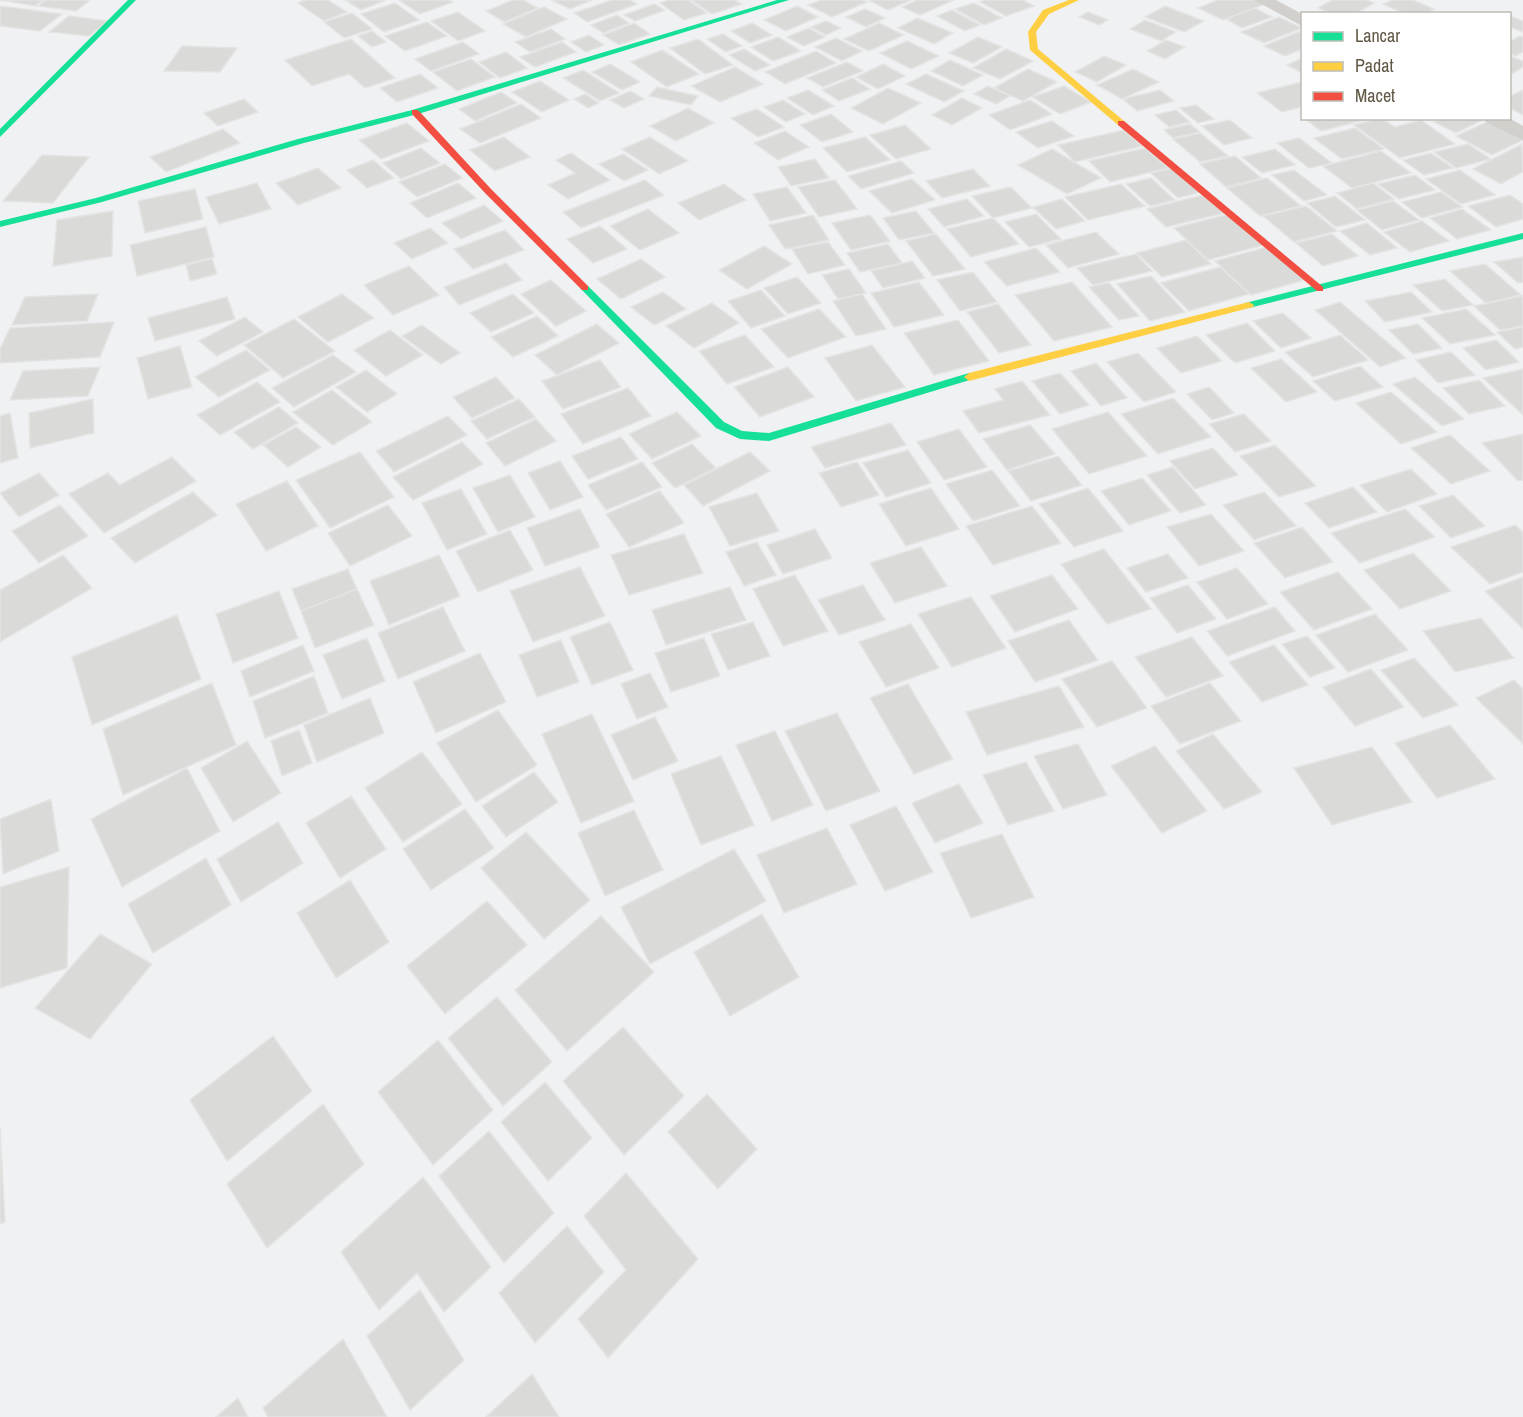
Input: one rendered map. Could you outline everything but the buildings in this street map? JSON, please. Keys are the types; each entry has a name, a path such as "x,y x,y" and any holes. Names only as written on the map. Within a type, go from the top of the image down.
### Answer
{"street":[{"path":"0,133 132,0"},
{"path":"0,224 99,200 301,141 415,112 785,0"},
{"path":"1073,0 1046,12 1032,32 1034,50 1320,289"},
{"path":"1263,0 1301,20"},
{"path":"415,112 488,191 720,425 740,435 769,437 1017,363 1320,289 1523,236"},
{"path":"1497,120 1523,134"}],"traffic: fast":[{"path":"0,134 132,0"},
{"path":"0,224 99,200 301,141 415,112 785,0"},
{"path":"1249,305 1523,236"},
{"path":"585,288 720,425 740,435 769,437 969,377"}],"traffic: slow":[{"path":"1075,0 1046,12 1032,32 1034,50 1121,123"},
{"path":"969,377 1249,305"}],"traffic: jam":[{"path":"415,112 488,191 585,288"},
{"path":"1121,123 1320,289"}]}
